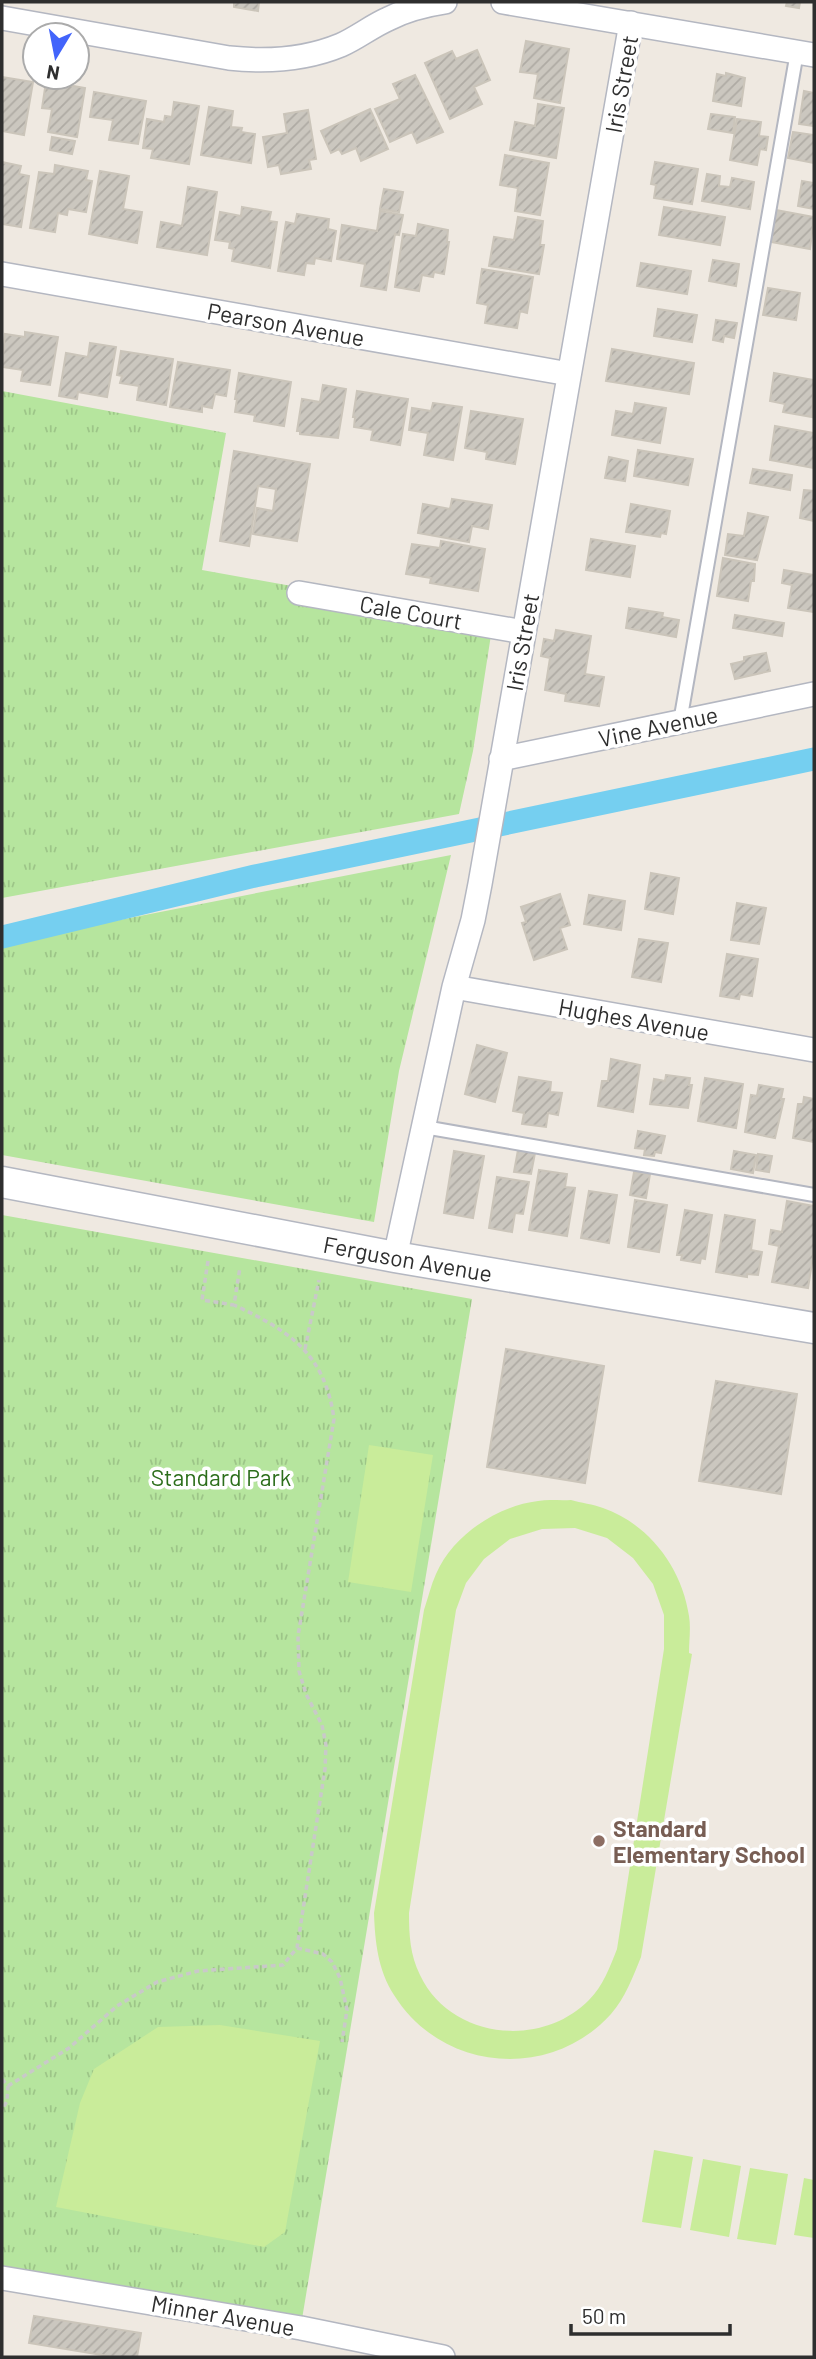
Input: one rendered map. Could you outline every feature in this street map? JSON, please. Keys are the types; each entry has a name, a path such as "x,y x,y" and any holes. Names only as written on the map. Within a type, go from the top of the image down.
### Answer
{"street":[{"path":"2,18 252,61 283,60 313,54 341,44 386,10 445,2"},
{"path":"503,2 806,54"},
{"name":"Iris Street","path":"395,1257 454,987 480,884 631,23"},
{"name":"Pearson Avenue","path":"2,274 569,374"},
{"name":"Cale Court","path":"299,593 524,632"},
{"name":"Vine Avenue","path":"502,759 814,694"},
{"name":"Hughes Avenue","path":"454,987 814,1050"},
{"name":"Ferguson Avenue","path":"2,1182 395,1257 814,1328"},
{"name":"Minner Avenue","path":"2,2278 301,2328 443,2357"}],"lane":[{"path":"680,722 806,54"},
{"path":"424,1127 814,1195"}],"path":[{"path":"8,2086 69,2048 117,2006 157,1982 198,1971 283,1965 297,1948 325,1769 326,1745 322,1725 306,1694 299,1671 298,1636 334,1419 321,1374 305,1349 281,1330 234,1305 202,1300 208,1261"},
{"path":"234,1305 240,1266"},
{"path":"305,1349 319,1280"},
{"path":"297,1948 323,1954 332,1962 340,1978 347,2010 342,2042"},
{"path":"2,2079 8,2086 7,2101 2,2110"}],"green space":[{"path":"2,391 226,433 202,570 493,622 473,751 459,814 2,898"},
{"path":"451,855 399,1071 374,1222 2,1155 2,943"},
{"name":"Standard Park","path":"2,1215 472,1299 302,2319 2,2275"},
{"path":"369,1445 433,1455 411,1592 348,1582"},
{"path":"542,1500 571,1500 595,1505 620,1515 635,1525 661,1550 679,1581 685,1598 690,1621 689,1653 692,1654 641,1957 628,1987 611,2014 586,2036 559,2050 529,2058 498,2058 468,2053 440,2040 415,2021 394,1995 384,1976 374,1913 424,1610 436,1574 453,1547 492,1516","holes":["575,1528 607,1538 633,1558 653,1584 664,1615 664,1649 617,1949 598,1989 569,2016 547,2026 498,2030 474,2024 452,2013 434,1996 420,1975 410,1937 409,1913 456,1610 466,1583 484,1559 510,1539 542,1529"]},
{"path":"220,2025 320,2041 285,2232 264,2247 56,2207 80,2103 94,2069 158,2027"},
{"path":"654,2150 693,2157 681,2228 642,2222"},
{"path":"703,2159 741,2166 729,2237 690,2230"},
{"path":"750,2168 788,2174 776,2245 737,2239"},
{"path":"804,2178 814,2180 814,2238 794,2235"}],"building":[{"path":"234,2 259,2 258,11 234,7"},
{"path":"787,2 800,2 799,8 786,6"},
{"path":"526,41 569,49 560,103 534,98 538,74 520,72"},
{"path":"477,50 490,80 474,87 482,104 450,119 425,63 452,51 456,59"},
{"path":"726,73 745,78 741,106 713,101 717,74 726,76"},
{"path":"415,75 443,132 417,143 412,132 390,142 375,109 400,99 393,84"},
{"path":"2,77 21,80 21,91 31,91 24,135 2,131"},
{"path":"45,91 85,91 77,137 48,132 52,109 42,108"},
{"path":"804,91 814,93 814,126 799,124"},
{"path":"94,92 146,101 138,144 109,140 113,120 90,117"},
{"path":"174,102 199,106 189,164 151,158 153,149 143,148 147,119 164,122 165,116 172,117"},
{"path":"538,104 564,108 556,158 510,150 515,122 535,126"},
{"path":"209,107 233,111 231,127 242,128 241,132 255,134 251,163 201,155"},
{"path":"370,109 388,149 361,161 356,148 342,154 339,149 331,153 321,131"},
{"path":"308,110 316,159 309,160 311,169 281,174 279,165 268,167 263,137 287,133 284,114"},
{"path":"711,114 735,117 733,133 708,129"},
{"path":"737,119 761,122 759,136 768,137 766,150 760,149 757,165 730,160"},
{"path":"793,132 814,135 814,163 788,158"},
{"path":"52,137 75,141 72,154 50,150"},
{"path":"505,155 549,163 540,215 515,211 518,188 500,185"},
{"path":"2,162 21,166 19,174 29,176 21,227 2,224"},
{"path":"655,162 698,169 692,204 654,198 656,185 651,184"},
{"path":"55,165 88,171 86,180 92,181 86,212 68,209 67,215 58,213 55,232 30,228 39,172 54,174"},
{"path":"100,171 129,176 123,209 142,212 137,243 89,234"},
{"path":"707,174 720,176 719,186 730,187 732,178 754,182 750,209 702,201"},
{"path":"802,181 814,183 814,209 798,206"},
{"path":"188,187 217,192 207,255 157,247 161,222 182,226"},
{"path":"384,189 403,192 399,212 380,209"},
{"path":"242,207 271,212 269,221 277,222 270,268 232,261 234,249 229,248 230,242 215,240 220,212 241,216"},
{"path":"664,207 725,217 720,245 659,235"},
{"path":"776,210 814,217 810,249 771,242"},
{"path":"380,211 403,215 399,235 395,234 386,290 361,286 365,264 337,259 342,225 377,231"},
{"path":"297,214 329,219 328,229 336,231 331,261 315,258 314,264 306,263 304,275 278,271 286,222 295,224"},
{"path":"518,217 543,221 540,245 544,245 539,274 489,266 494,237 514,240"},
{"path":"418,224 448,230 444,274 434,272 433,277 422,275 419,291 395,287 403,234 416,236"},
{"path":"713,260 739,264 736,286 709,281"},
{"path":"641,263 691,271 687,294 637,286"},
{"path":"482,269 533,277 527,313 520,311 517,328 485,323 488,305 477,303"},
{"path":"768,288 800,293 796,320 763,315"},
{"path":"658,309 697,315 692,342 654,336"},
{"path":"716,320 737,323 734,338 724,336 723,342 713,340"},
{"path":"25,332 58,337 50,385 21,381 23,370 2,367 5,334 25,337"},
{"path":"90,343 116,347 107,397 78,392 77,399 59,396 66,353 88,357"},
{"path":"612,349 694,363 689,394 606,381"},
{"path":"121,351 173,359 166,405 137,400 139,386 120,383 122,376 117,375"},
{"path":"178,362 230,370 226,396 215,394 212,408 202,406 202,412 170,407"},
{"path":"239,373 291,382 284,426 254,421 255,415 235,412"},
{"path":"774,373 814,380 812,417 783,412 785,404 770,401"},
{"path":"323,385 346,389 338,438 300,434 300,431 297,431 302,399 320,402"},
{"path":"357,391 408,399 400,445 371,440 373,430 354,427"},
{"path":"433,403 462,407 453,460 424,455 428,433 409,430 412,408 431,411"},
{"path":"635,403 666,408 660,443 612,435 616,411 633,414"},
{"path":"471,411 523,419 515,464 486,459 487,452 465,448"},
{"path":"775,426 814,433 814,468 770,460"},
{"path":"638,450 693,459 688,485 634,476"},
{"path":"234,451 310,464 297,541 253,534 257,508 273,511 276,489 258,486 249,546 220,541"},
{"path":"609,457 628,461 625,481 605,478"},
{"path":"753,469 792,475 790,490 750,483"},
{"path":"804,490 814,491 814,521 800,518"},
{"path":"452,499 492,505 488,529 472,526 469,542 418,533 423,504 450,509"},
{"path":"631,504 670,511 666,534 661,533 660,537 626,532"},
{"path":"748,513 768,517 757,560 725,555 728,534 744,536"},
{"path":"591,539 635,546 630,577 586,570"},
{"path":"441,541 485,549 478,591 430,583 431,578 406,574 412,544 440,548"},
{"path":"723,558 755,564 754,581 751,581 748,601 717,596"},
{"path":"784,570 814,575 814,612 788,608 792,585 782,583"},
{"path":"629,608 663,613 662,617 679,620 676,637 626,628"},
{"path":"735,615 784,623 782,636 733,628"},
{"path":"556,630 591,636 585,674 604,677 599,706 565,701 566,694 545,690 550,658 541,656 544,639 554,641"},
{"path":"766,653 770,671 735,679 731,664 744,661 744,657"},
{"path":"651,873 679,878 673,914 645,909"},
{"path":"560,894 570,925 560,928 567,949 534,960 522,923 526,922 521,907"},
{"path":"589,895 625,901 621,930 584,924"},
{"path":"737,903 766,908 759,944 731,940"},
{"path":"639,939 668,943 661,982 632,977"},
{"path":"727,954 758,959 752,996 740,994 739,999 720,996"},
{"path":"477,1045 507,1053 495,1102 465,1094"},
{"path":"611,1059 640,1065 633,1112 598,1106 602,1081 608,1081"},
{"path":"666,1075 690,1078 689,1085 692,1085 688,1108 650,1104 654,1079 665,1081"},
{"path":"519,1077 551,1082 550,1092 562,1093 558,1115 548,1113 546,1127 522,1124 524,1113 513,1111"},
{"path":"705,1078 743,1084 736,1128 698,1121"},
{"path":"759,1085 783,1089 781,1099 784,1099 775,1138 745,1132 751,1095 757,1096"},
{"path":"804,1097 814,1099 814,1142 793,1138 798,1104 803,1104"},
{"path":"638,1131 665,1136 661,1153 655,1152 654,1156 644,1155 645,1149 635,1148"},
{"path":"518,1150 535,1153 531,1174 514,1172"},
{"path":"454,1151 484,1156 473,1218 444,1213"},
{"path":"734,1151 756,1155 753,1173 731,1169"},
{"path":"758,1154 772,1156 769,1172 756,1170"},
{"path":"539,1170 567,1174 565,1187 575,1188 567,1236 529,1230"},
{"path":"634,1172 650,1174 646,1198 630,1195"},
{"path":"497,1177 529,1182 523,1214 515,1213 512,1232 489,1228"},
{"path":"589,1191 617,1195 609,1243 581,1238"},
{"path":"635,1200 667,1205 659,1252 628,1247"},
{"path":"787,1201 814,1206 814,1251 808,1288 772,1282 779,1246 769,1244 771,1230 782,1232"},
{"path":"685,1210 712,1215 705,1259 701,1258 700,1263 681,1260 682,1255 677,1255"},
{"path":"725,1215 755,1220 751,1250 762,1252 758,1275 747,1274 747,1277 716,1272"},
{"path":"506,1349 604,1366 585,1483 487,1467"},
{"path":"716,1381 797,1394 781,1494 699,1481"},
{"path":"34,2316 141,2333 137,2357 114,2357 29,2343"}],"waterway":[{"path":"2,937 255,876 814,759"}],"place":[{"name":"Standard Elementary School","path":"599,1841"}]}
